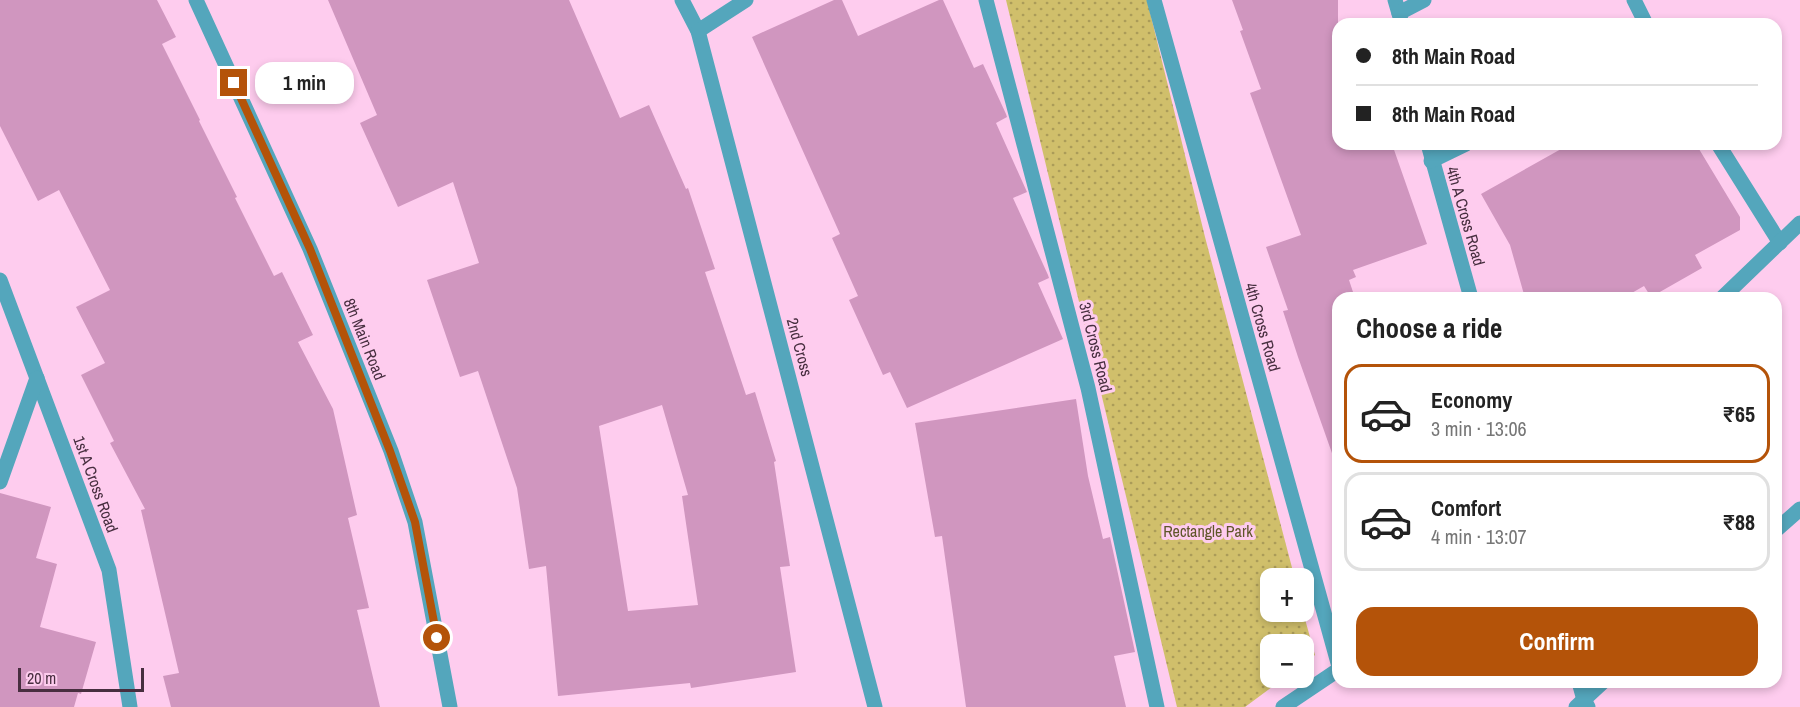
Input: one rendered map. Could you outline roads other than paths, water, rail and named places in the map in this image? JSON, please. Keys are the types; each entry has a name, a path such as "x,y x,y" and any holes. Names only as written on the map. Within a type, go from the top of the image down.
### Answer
{"street":[{"name":"8th Main Road","path":"196,0 310,249 390,451 415,522 450,707"},
{"name":"2nd Cross","path":"682,0 698,31 875,707"},
{"path":"698,31 746,0"},
{"name":"3rd Cross Road","path":"986,0 1088,388 1158,707"},
{"name":"4th Cross Road","path":"1154,0 1332,641"},
{"path":"1399,12 1424,0"},
{"path":"1634,0 1643,18"},
{"name":"4th A Cross Road","path":"1429,150 1469,292"},
{"path":"1431,161 1454,150"},
{"path":"1722,150 1780,243"},
{"path":"1728,292 1800,223"},
{"name":"1st A Cross Road","path":"0,280 109,570 130,707"},
{"path":"0,483 37,378"},
{"path":"1782,525 1800,509"},
{"path":"1283,707 1332,674"},
{"path":"1580,688 1583,704"},
{"path":"1583,704 1598,688"}],"park label":[{"name":"Rectangle Park","path":"1208,531"}]}
